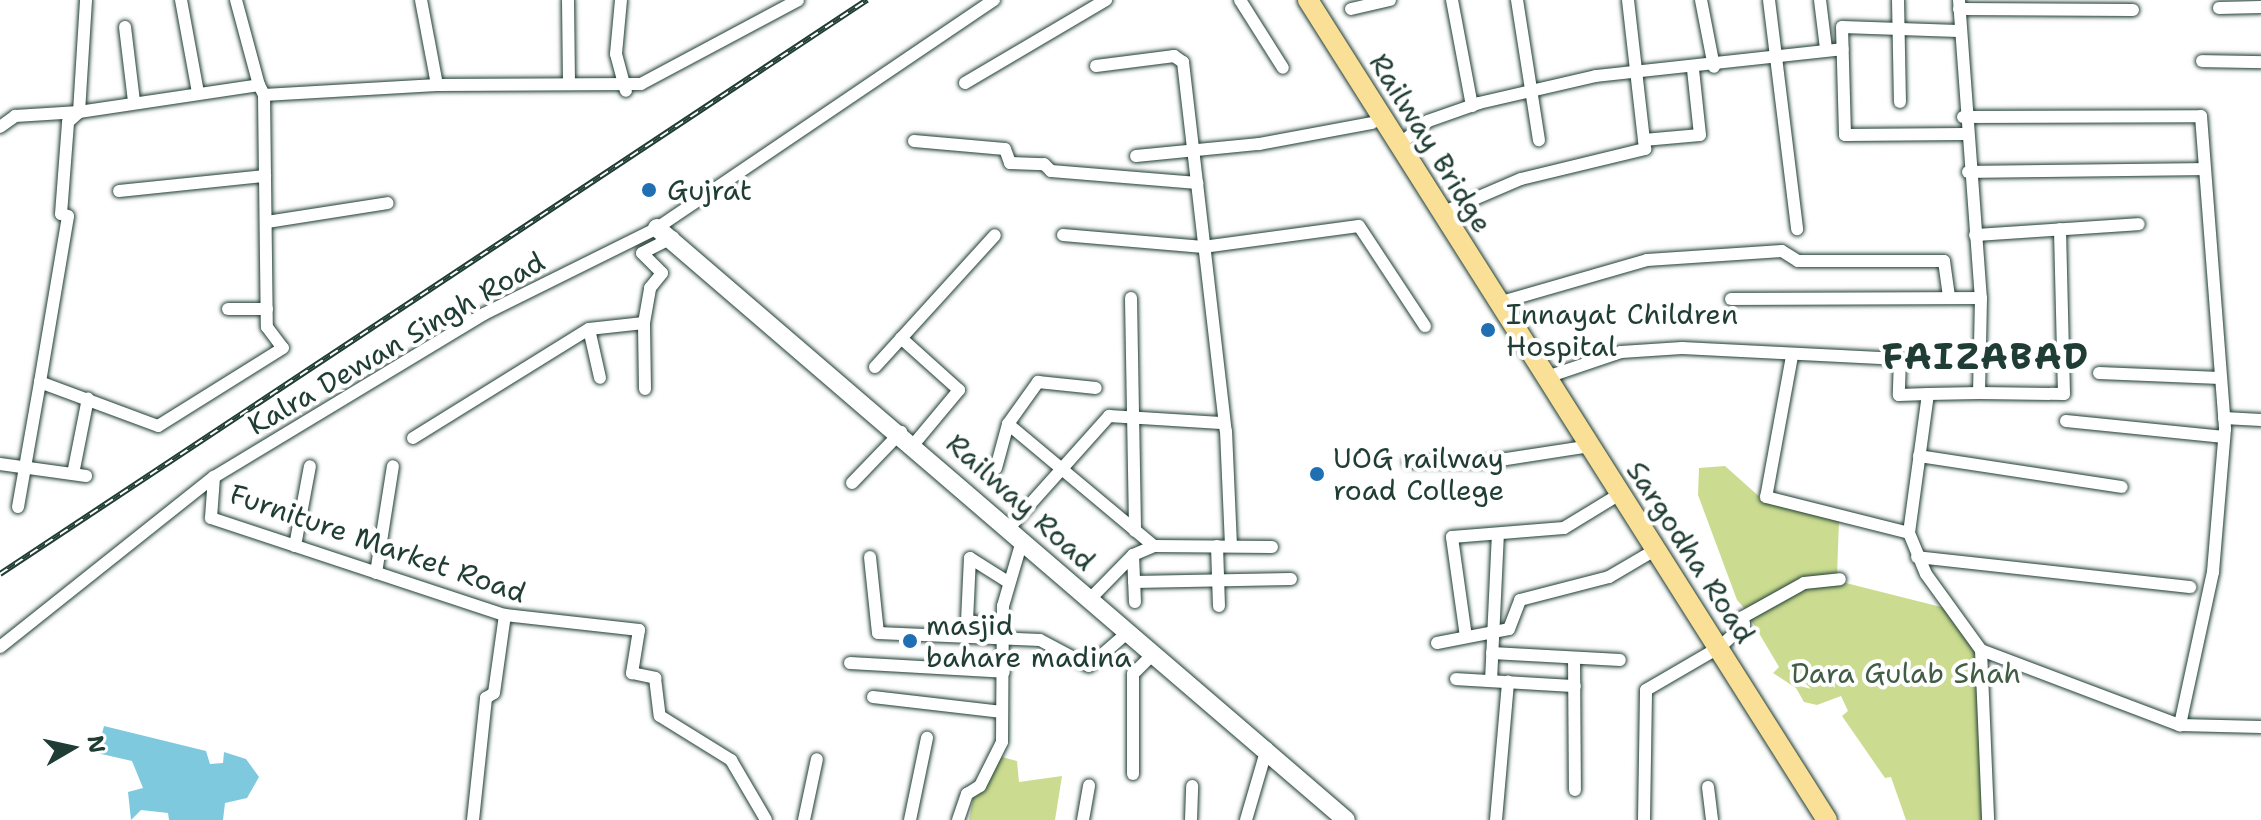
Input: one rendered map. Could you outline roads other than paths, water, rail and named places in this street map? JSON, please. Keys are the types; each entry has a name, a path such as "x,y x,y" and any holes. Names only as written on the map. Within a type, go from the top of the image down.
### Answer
{"main road":[{"path":"1294,0 1482,293 1506,308"},
{"name":"Railway Bridge","path":"1308,0 1506,308"},
{"path":"1321,0 1451,209 1506,308"},
{"name":"Sargodha Road","path":"1506,308 1827,820"}],"street":[{"path":"18,507 62,270 68,122 79,112 86,0"},
{"path":"181,0 198,93"},
{"path":"40,382 158,426 283,348 267,327 267,222 261,90 236,0"},
{"path":"421,0 437,85"},
{"path":"568,0 569,84"},
{"path":"621,0 616,54 625,88"},
{"path":"0,127 15,116 79,112 198,93 437,85 569,84 625,88 641,84 798,0"},
{"name":"Kalra Dewan Singh Road","path":"0,647 214,477 484,314 665,232 994,0"},
{"path":"965,83 1106,0"},
{"path":"1240,0 1283,68"},
{"path":"1351,9 1390,0"},
{"path":"1452,0 1472,106"},
{"path":"1517,0 1539,140"},
{"path":"1451,209 1521,179 1645,149 1628,0"},
{"path":"1701,0 1714,67"},
{"path":"1769,0 1797,229"},
{"path":"1820,0 1826,49"},
{"path":"1898,0 1900,102"},
{"path":"1979,393 1981,298 1964,134 1959,4 2133,10"},
{"path":"2219,8 2261,7"},
{"path":"125,27 134,101"},
{"path":"1958,31 1842,27 1845,135 1964,134"},
{"path":"1406,139 1428,121 1529,91 1637,72 1777,61 1826,49 1843,49"},
{"path":"1096,66 1180,57 1198,183 1221,423 1224,546 1218,581 1219,606"},
{"path":"2202,61 2261,62"},
{"path":"1644,140 1700,135 1693,69"},
{"path":"1963,117 2201,116 2224,437 2213,572 2180,725"},
{"path":"1136,156 1259,144 1372,123"},
{"path":"914,141 1005,149 1010,163 1044,164 1051,171 1198,183"},
{"path":"1968,172 2204,169"},
{"path":"119,191 265,176"},
{"path":"267,222 388,203"},
{"path":"1975,235 2139,224"},
{"path":"1063,235 1203,247 1359,226 1425,326"},
{"path":"1547,377 1621,352 1682,348 1792,356 1900,359 1899,395 2064,394 2060,229"},
{"path":"645,389 644,323 650,288 662,273 642,253 665,232"},
{"name":"Railway Road","path":"665,232 907,438 1152,655 1267,748 1346,820"},
{"path":"875,367 995,235"},
{"path":"1506,308 1647,260 1782,251 1798,261 1944,261 1949,298"},
{"path":"1131,298 1135,531"},
{"path":"1731,299 1981,298"},
{"path":"228,309 267,309"},
{"path":"413,438 589,329 644,323"},
{"path":"589,329 600,378"},
{"path":"852,483 959,390 901,338"},
{"path":"1792,356 1766,497 1909,533"},
{"path":"2099,373 2220,378"},
{"path":"996,468 1008,424 1038,382 1096,388"},
{"path":"1928,394 1909,533 1917,557 1981,650 1988,820"},
{"path":"0,464 80,475 88,398"},
{"path":"958,820 967,794 980,786 995,759 1002,712 1003,626 1015,535 1062,469 1109,416 1221,423"},
{"path":"2224,418 2261,420"},
{"path":"2066,421 2224,437"},
{"path":"1008,424 1154,546"},
{"path":"1409,462 1487,462 1590,446"},
{"path":"1919,456 2122,487"},
{"path":"295,546 310,466"},
{"path":"376,573 393,466"},
{"name":"Furniture Market Road","path":"214,477 211,518 505,615 639,630 632,673 655,678 660,716 731,760 766,820"},
{"path":"1466,637 1452,537 1564,528 1620,494"},
{"path":"1491,681 1497,631 1498,534"},
{"path":"1089,600 1133,555 1154,546 1272,547"},
{"path":"1437,643 1509,629 1522,599 1609,577 1655,550"},
{"path":"1133,555 1135,602"},
{"path":"870,557 878,633 1040,640 1089,666 1127,633"},
{"path":"1917,557 2190,587"},
{"path":"1003,626 967,621 970,558 1008,582"},
{"path":"1134,582 1291,579"},
{"path":"1644,820 1644,694 1720,647 1744,625 1743,617 1804,583 1840,579"},
{"path":"473,820 486,698 494,693 505,615"},
{"path":"1981,650 2180,725 2261,727"},
{"path":"1492,653 1620,660"},
{"path":"1133,774 1133,674 1152,655"},
{"path":"1574,658 1575,790"},
{"path":"850,663 1004,672"},
{"path":"1456,679 1575,686"},
{"path":"1496,820 1508,682"},
{"path":"873,697 1002,712"},
{"path":"910,820 927,738"},
{"path":"1246,820 1267,748"},
{"path":"804,820 817,759"},
{"path":"1083,820 1089,786"},
{"path":"1191,820 1192,786"},
{"path":"1708,787 1712,820"}],"water":[{"path":"104,726 206,751 210,764 223,763 224,752 246,759 259,777 247,798 225,803 223,820 169,820 168,813 141,810 131,820 128,792 143,788 132,761 97,753"}],"railway":[{"path":"0,574 867,0"}],"place":[{"name":"Gujrat","path":"649,190"},
{"name":"Innayat Children Hospital","path":"1488,330"},
{"name":"UOG railway road College","path":"1317,474"},
{"name":"masjid bahare madina","path":"910,641"}],"district":[{"name":"FAIZABAD","path":"1986,357"}],"park label":[{"name":"Dara Gulab Shah","path":"1906,673"}]}
